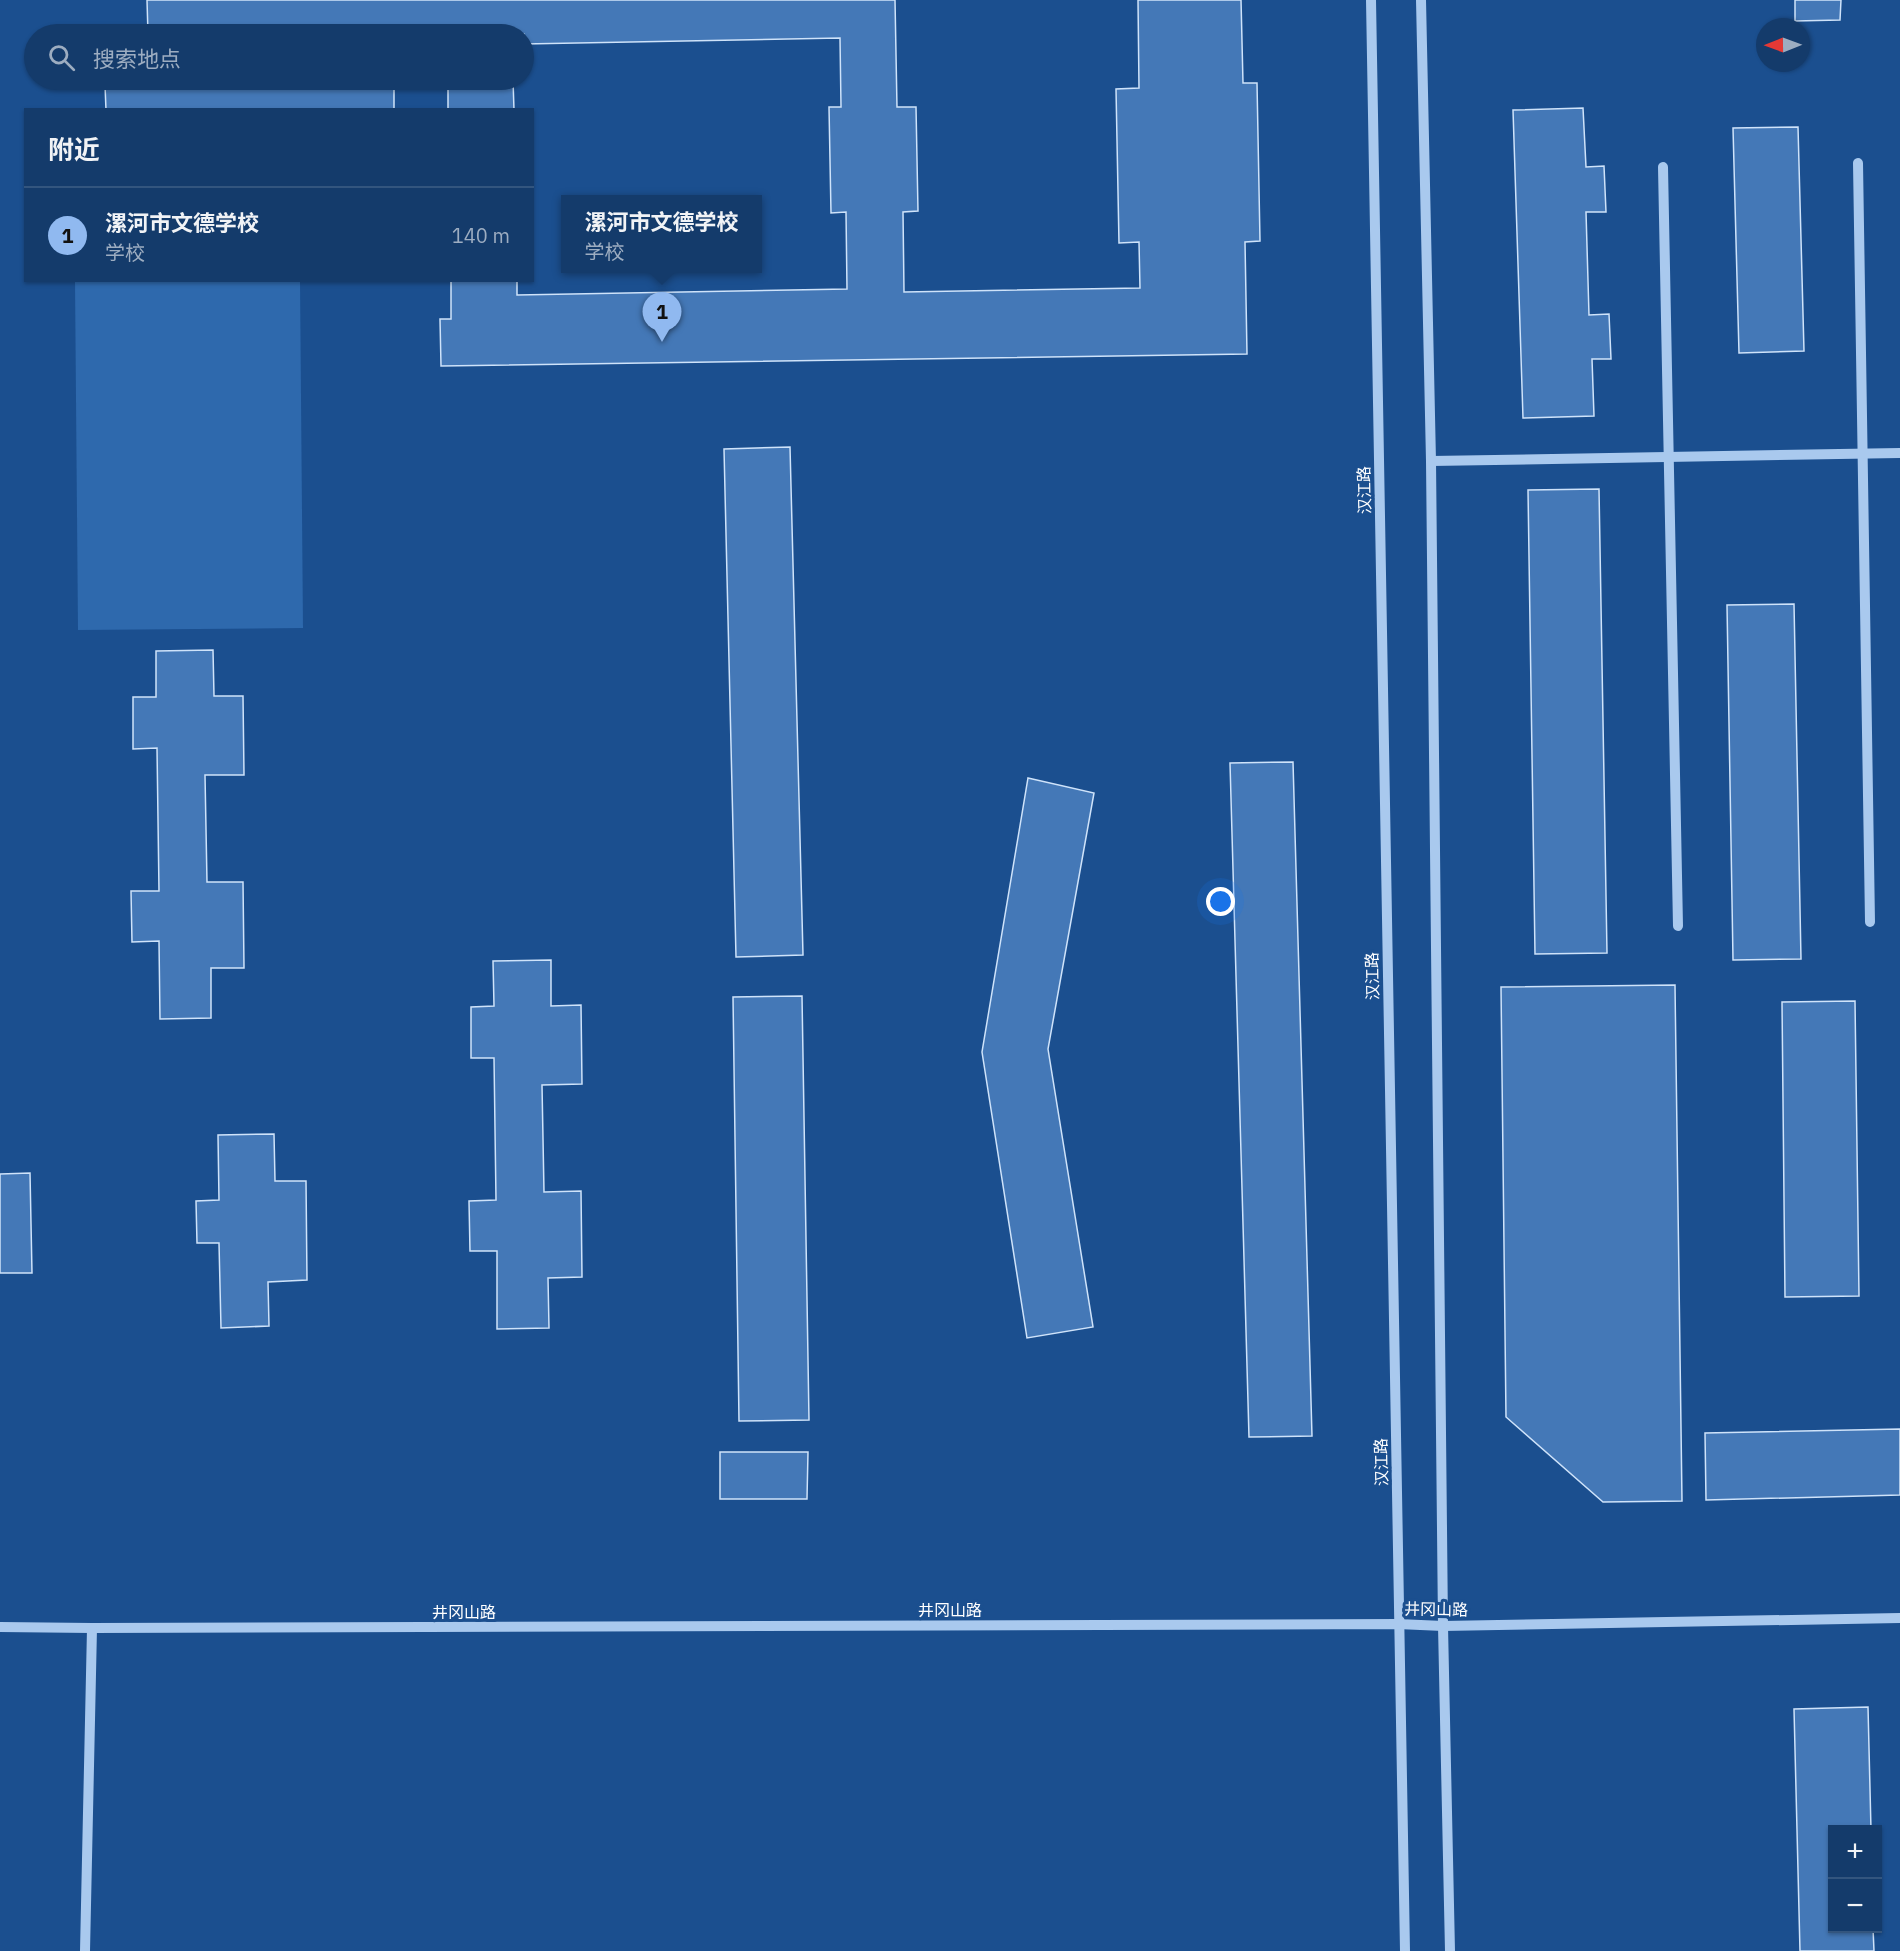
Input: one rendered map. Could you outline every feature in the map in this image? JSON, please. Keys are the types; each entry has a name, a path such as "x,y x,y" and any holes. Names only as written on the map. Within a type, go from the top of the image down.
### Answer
{"street":[{"name":"汉江路","path":"1371,0 1405,1951"},
{"path":"1421,0 1431,461 1443,1626 1450,1951"},
{"path":"1858,163 1870,922"},
{"path":"1663,167 1678,926"},
{"path":"1431,461 1900,453"},
{"name":"井冈山路","path":"0,1627 1398,1624 1443,1626 1900,1618"},
{"path":"85,1951 92,1628"}],"shaded area":[{"path":"75,282 300,282 303,628 78,630"}],"building":[{"path":"147,0 895,0 897,107 916,107 918,211 903,212 904,292 1140,288 1139,242 1119,243 1116,89 1139,88 1138,0 1241,0 1243,83 1257,83 1260,241 1245,242 1247,354 441,366 440,319 451,319 451,282 517,282 517,295 847,289 846,212 831,213 829,107 841,107 840,38 534,44 534,24 148,24"},
{"path":"1795,0 1841,0 1840,20 1810,21 1810,18 1795,18"},
{"path":"105,90 394,90 394,108 106,108"},
{"path":"448,90 513,90 514,108 448,108"},
{"path":"1583,108 1586,167 1604,166 1606,212 1586,212 1589,315 1609,314 1611,359 1592,359 1594,416 1523,418 1513,110"},
{"path":"1798,127 1804,351 1739,353 1733,128"},
{"path":"790,447 803,955 736,957 724,449"},
{"path":"1599,489 1607,953 1535,954 1528,490"},
{"path":"1794,604 1801,959 1733,960 1727,605"},
{"path":"213,650 214,696 243,696 244,775 205,775 207,882 243,882 244,968 211,968 211,1018 160,1019 159,941 132,942 131,891 159,891 157,748 133,749 133,697 156,697 156,651"},
{"path":"1293,762 1312,1436 1249,1437 1230,763"},
{"path":"1028,778 1094,793 1048,1049 1093,1327 1027,1338 982,1052"},
{"path":"551,960 551,1006 581,1005 582,1084 542,1085 544,1192 581,1191 582,1277 548,1278 549,1328 497,1329 497,1251 470,1251 469,1201 496,1200 494,1058 471,1058 471,1007 494,1006 493,961"},
{"path":"1675,985 1682,1501 1603,1502 1506,1417 1501,987"},
{"path":"802,996 809,1420 739,1421 733,997"},
{"path":"1855,1001 1859,1296 1785,1297 1782,1002"},
{"path":"274,1134 275,1181 306,1181 307,1280 268,1282 269,1326 221,1328 219,1243 197,1243 196,1201 219,1200 218,1135"},
{"path":"30,1173 32,1273 0,1273 0,1174"},
{"path":"1900,1429 1900,1495 1706,1500 1705,1433"},
{"path":"720,1452 808,1452 807,1499 720,1499"},
{"path":"1868,1707 1871,1825 1828,1825 1828,1933 1873,1933 1874,1951 1800,1951 1794,1709"}],"place":[{"name":"漯河市文德学校","path":"662,342"}]}
